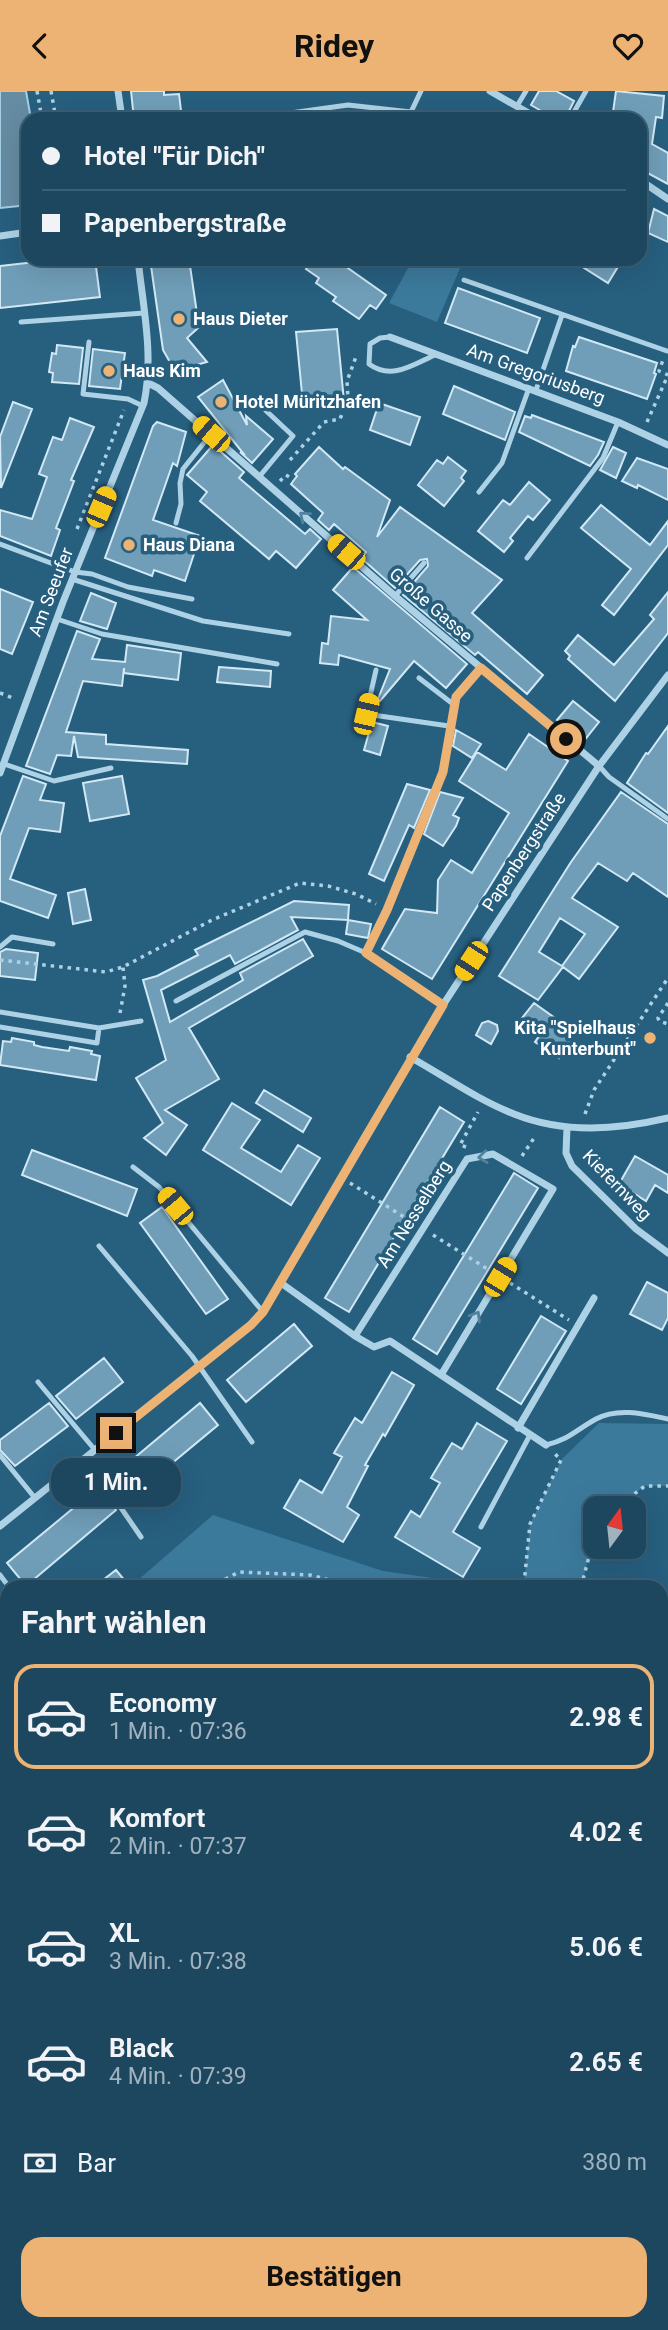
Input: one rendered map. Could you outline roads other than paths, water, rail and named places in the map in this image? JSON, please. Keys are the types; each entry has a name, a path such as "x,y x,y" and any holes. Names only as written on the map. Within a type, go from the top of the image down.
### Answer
{"street":[{"path":"118,91 121,112"},
{"path":"490,91 527,112"},
{"path":"647,184 668,198"},
{"path":"0,236 21,233"},
{"name":"Am Seeufer","path":"0,773 73,575 143,406 148,383 149,355 139,266"},
{"name":"Am Gregoriusberg","path":"390,337 618,422 668,445"},
{"name":"Große Gasse","path":"148,383 158,388 395,596 598,766"},
{"name":"Papenbergstraße","path":"0,1527 251,1325 263,1312 443,1005 598,766 668,675"},
{"path":"410,1058 513,1114 540,1122 566,1127 610,1128 668,1118"},
{"name":"Kiefernweg","path":"566,1127 566,1153 572,1166 636,1229 668,1253"},
{"name":"Am Nesselberg","path":"355,1336 467,1159 493,1154 553,1189 441,1375"},
{"path":"281,1283 374,1347 390,1341 546,1445"},
{"path":"517,1427 594,1298"}],"lane":[{"path":"298,112 348,105 411,112 421,91"},
{"path":"517,106 526,91"},
{"path":"574,112 586,91"},
{"path":"464,279 667,351"},
{"path":"21,322 144,313"},
{"path":"479,492 502,463 562,315"},
{"path":"390,337 380,338 370,344 369,364 380,372 392,373 437,354"},
{"path":"89,342 83,394 128,399 143,406"},
{"path":"259,477 293,436 262,407"},
{"path":"527,558 603,458 618,422"},
{"path":"176,523 181,504 180,482 183,469 211,434"},
{"path":"0,544 73,575 202,621 289,634"},
{"path":"395,596 424,563"},
{"path":"73,575 92,574 128,587 192,599"},
{"path":"57,619 102,634 277,663"},
{"path":"366,953 387,910 443,772 453,704 481,668"},
{"path":"376,670 366,714 449,726"},
{"path":"419,678 453,704"},
{"path":"4,764 54,781 111,768"},
{"path":"598,766 609,777 668,819"},
{"path":"176,1002 305,932 338,941 366,953 443,1005"},
{"path":"0,947 12,937 53,944"},
{"path":"0,1012 99,1028 141,1021"},
{"path":"0,1027 97,1042 99,1028"},
{"path":"133,1167 159,1187 263,1312"},
{"path":"99,1246 199,1366 252,1442"},
{"path":"38,1381 95,1450"},
{"path":"546,1445 564,1441 598,1417 634,1411 668,1419"},
{"path":"481,1527 530,1435"},
{"path":"0,1455 35,1498"},
{"path":"86,1457 141,1537"}],"place":[{"name":"Haus Dieter","path":"179,319"},
{"name":"Haus Kim","path":"109,371"},
{"name":"Hotel Müritzhafen","path":"221,402"},
{"name":"Haus Diana","path":"129,545"},
{"name":"Kita \"Spielhaus Kunterbunt\"","path":"650,1038"}]}
